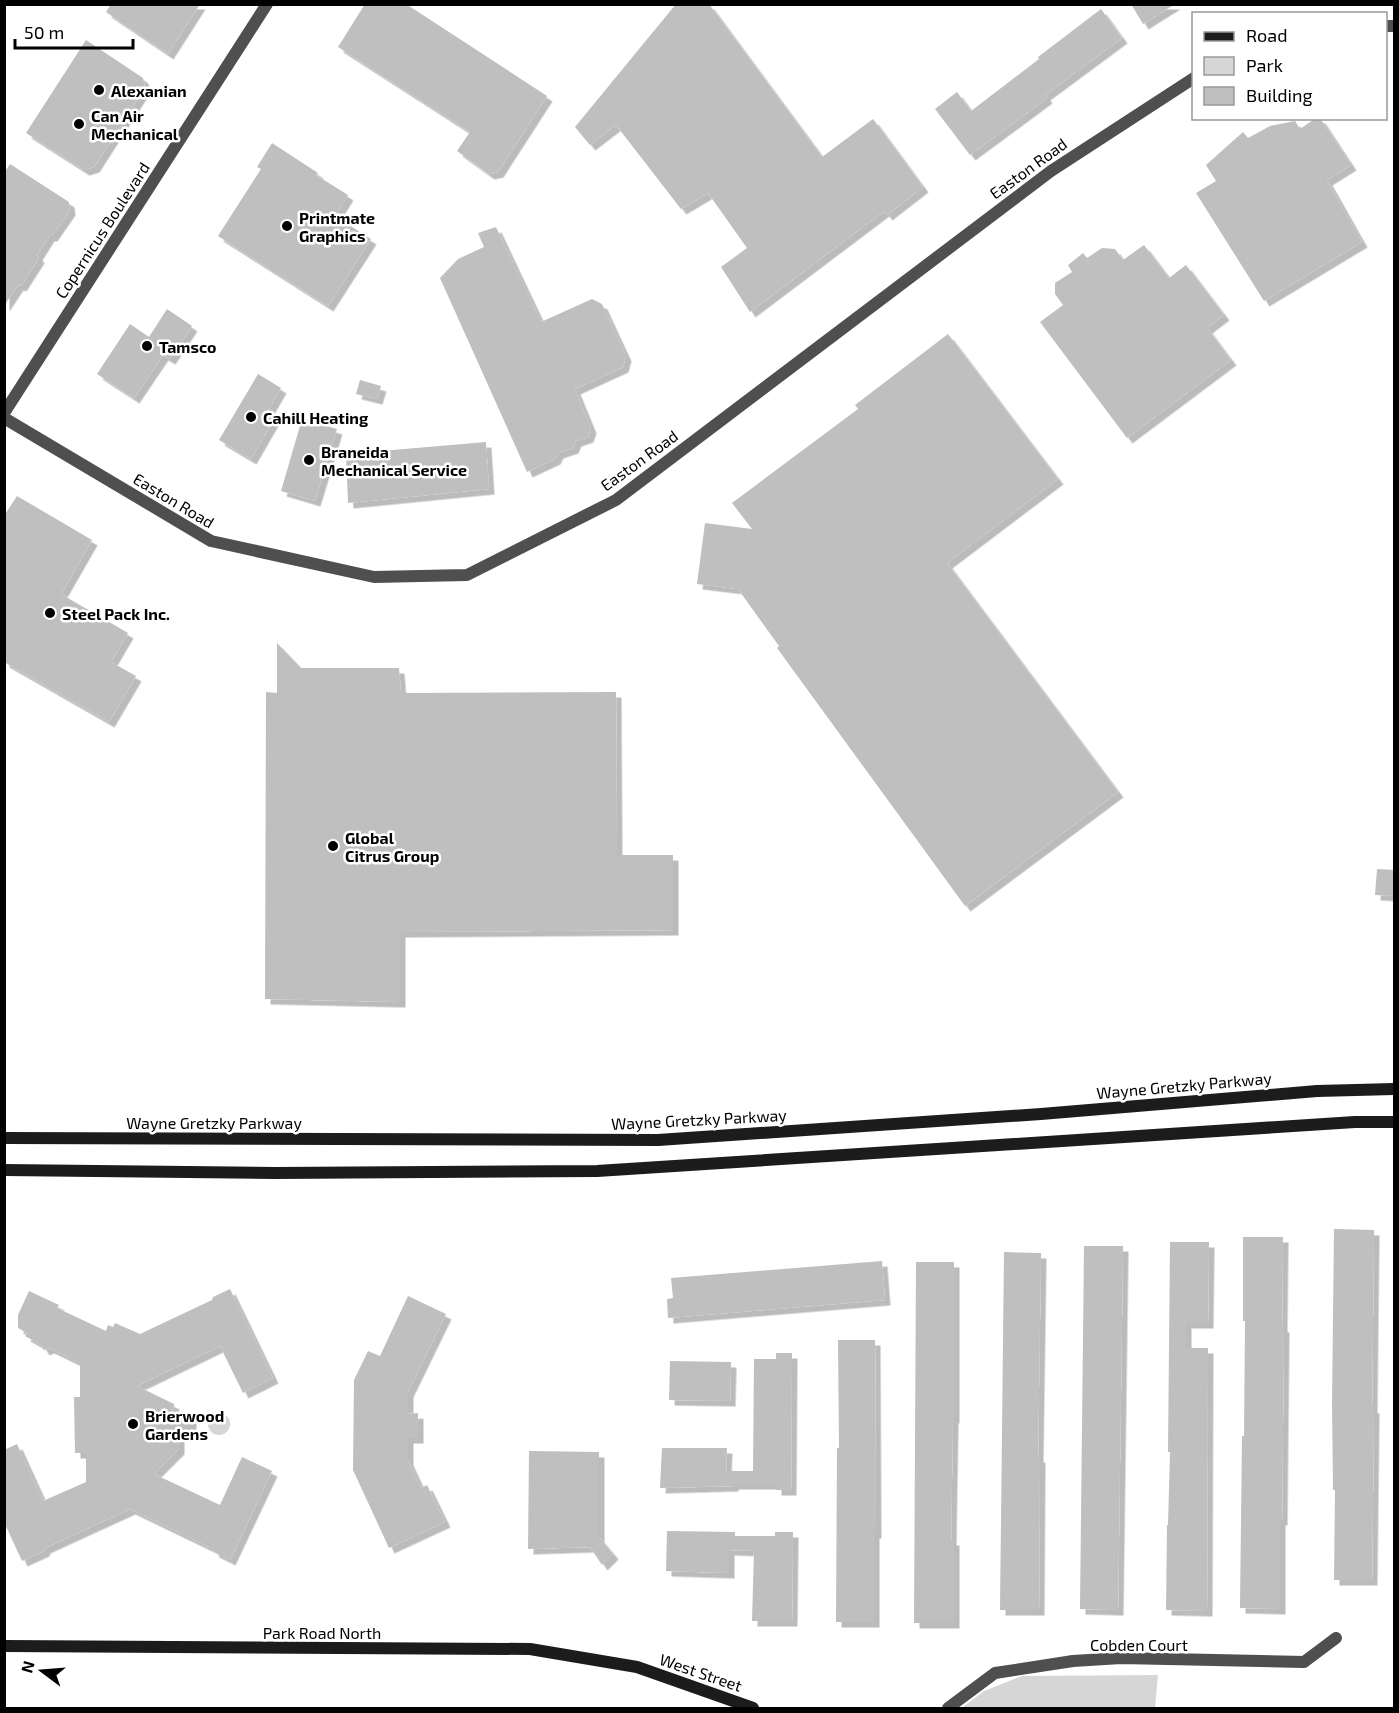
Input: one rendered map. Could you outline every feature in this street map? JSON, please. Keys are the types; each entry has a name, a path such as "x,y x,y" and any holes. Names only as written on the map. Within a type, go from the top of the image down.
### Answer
{"main road":[{"name":"Wayne Gretzky Parkway","path":"4,1138 658,1140 1041,1114 1317,1091 1395,1089"},
{"path":"4,1170 275,1173 597,1171 1355,1122 1395,1122"},
{"name":"Park Road North","path":"4,1646 530,1650 637,1667"},
{"name":"West Street","path":"637,1667 753,1708"}],"street":[{"name":"Copernicus Boulevard","path":"4,413 267,4"},
{"name":"Easton Road","path":"4,418 211,541 374,577 467,575 616,500 1050,171 1192,79"},
{"name":"Cobden Court","path":"948,1708 995,1673 1072,1661 1121,1658 1304,1662 1336,1638"}],"green space":[{"path":"219,1413 227,1416 230,1424 227,1432 219,1435 211,1432 208,1424 211,1416"},
{"path":"1158,1675 1155,1708 962,1708 984,1691 1022,1676"}],"building":[{"path":"111,4 200,4 168,54 106,12"},
{"path":"365,4 406,4 547,96 498,172 489,174 457,151 470,132 338,47"},
{"path":"676,4 709,4 822,157 873,119 923,187 887,215 884,211 750,312 721,267 747,248 708,193 681,209 616,125 590,145 575,127"},
{"path":"1131,4 1175,4 1143,24"},
{"path":"1101,9 1122,38 970,155 935,109 957,92 971,111"},
{"path":"86,40 143,78 145,88 94,167 84,170 26,133"},
{"path":"1313,120 1321,120 1351,165 1327,180 1362,242 1264,301 1196,193 1216,181 1206,165 1243,132 1248,138 1270,126 1295,121 1300,129"},
{"name":"Printmate Graphics","path":"272,143 348,195 335,216 371,239 328,306 218,236 261,169 257,167"},
{"path":"10,164 69,202 70,210 52,236 49,236 37,255 39,258 21,286 18,285 4,306 4,173"},
{"path":"496,227 541,322 592,299 602,304 626,356 623,367 575,389 591,428 588,437 576,441 573,448 558,453 555,459 527,472 440,278 458,259 484,247 478,233"},
{"path":"1144,245 1169,278 1186,265 1224,315 1207,328 1231,360 1127,438 1040,322 1063,305 1055,294 1055,283 1072,272 1068,265 1083,253 1087,258 1102,248 1115,249 1123,260"},
{"name":"Tamsco","path":"167,309 192,326 170,359 163,355 134,398 97,374 130,324 149,337"},
{"path":"948,334 1058,479 947,563 1118,792 965,906 777,648 779,646 738,589 697,584 705,523 752,529 732,503 858,409 855,405"},
{"name":"Cahill Heating","path":"258,374 281,388 266,414 274,419 251,459 219,440"},
{"path":"360,380 381,386 377,399 356,394"},
{"name":"Braneida Mechanical Service","path":"302,419 337,429 315,501 281,491"},
{"path":"486,442 489,489 348,503 346,454"},
{"name":"Steel Pack Inc.","path":"17,496 92,540 61,594 128,633 111,662 136,676 109,722 4,662 4,516"},
{"path":"277,643 301,668 399,668 401,693 616,692 617,855 673,855 673,930 400,932 400,1002 265,999 266,692 277,693"},
{"path":"1377,869 1395,870 1395,896 1375,895"},
{"path":"1334,1229 1374,1230 1372,1580 1334,1580 1335,1490 1333,1490 1332,1402"},
{"path":"1243,1237 1283,1237 1280,1609 1240,1608 1245,1321 1243,1321"},
{"path":"1170,1242 1209,1242 1208,1323 1186,1323 1186,1348 1208,1348 1207,1611 1166,1610 1170,1452 1168,1452"},
{"path":"1084,1246 1123,1246 1118,1610 1080,1609"},
{"path":"1004,1252 1041,1253 1038,1457 1040,1457 1039,1610 1000,1610"},
{"path":"882,1261 885,1300 668,1318 667,1299 673,1298 671,1278"},
{"path":"916,1262 954,1262 951,1540 954,1540 954,1623 914,1623"},
{"name":"Brierwood Gardens","path":"230,1289 273,1378 243,1393 220,1346 137,1386 174,1404 173,1417 191,1418 191,1430 179,1430 179,1449 154,1474 220,1505 242,1457 272,1471 230,1560 214,1552 213,1549 130,1509 22,1561 4,1522 4,1450 17,1444 43,1501 86,1482 86,1453 75,1453 74,1397 80,1397 80,1363 49,1348 44,1350 41,1345 25,1336 27,1333 18,1328 18,1315 29,1291 59,1305 57,1308 106,1331 108,1325 113,1327 115,1323 140,1334"},
{"path":"408,1296 446,1314 408,1392 408,1414 418,1413 418,1438 408,1438 408,1460 421,1488 427,1485 445,1522 389,1548 353,1470 354,1380 368,1351 380,1356"},
{"path":"838,1340 875,1340 874,1622 836,1622"},
{"path":"776,1353 792,1353 791,1490 776,1490 776,1484 660,1488 662,1448 727,1448 726,1471 753,1471 754,1359 776,1359"},
{"path":"670,1361 731,1362 730,1401 669,1400"},
{"path":"529,1451 599,1452 599,1537 613,1554 602,1565 590,1547 528,1549"},
{"path":"667,1531 735,1532 735,1536 775,1536 775,1532 793,1532 792,1621 752,1621 754,1551 729,1550 729,1573 666,1571"}],"place":[{"name":"Alexanian","path":"99,90"},
{"name":"Can Air Mechanical","path":"79,124"},
{"name":"Printmate Graphics","path":"287,226"},
{"name":"Tamsco","path":"147,346"},
{"name":"Cahill Heating","path":"251,417"},
{"name":"Braneida Mechanical Service","path":"309,460"},
{"name":"Steel Pack Inc.","path":"50,613"},
{"name":"Global Citrus Group","path":"333,846"},
{"name":"Brierwood Gardens","path":"133,1424"}]}
